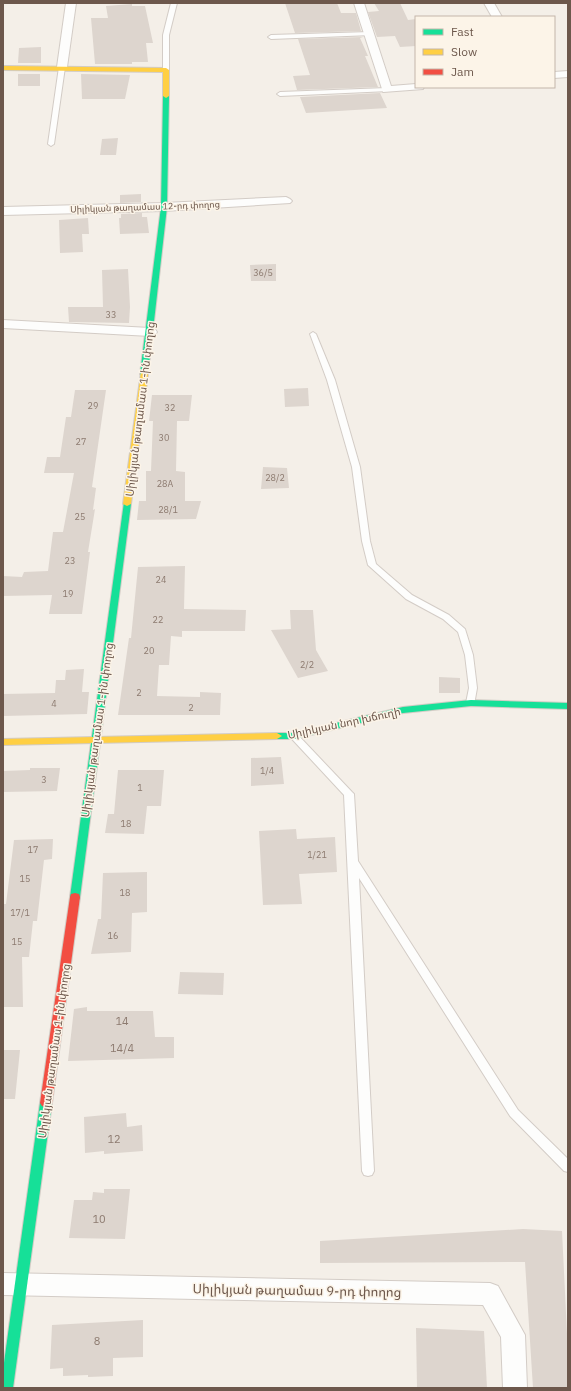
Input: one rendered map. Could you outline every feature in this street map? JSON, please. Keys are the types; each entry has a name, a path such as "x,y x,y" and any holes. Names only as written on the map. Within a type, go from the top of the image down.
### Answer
{"street":[{"path":"62,68 72,3"},
{"path":"360,3 387,90 415,87"},
{"path":"489,3 496,16"},
{"path":"3,68 166,70"},
{"name":"Սիլիկյան թաղամաս 1-ին փողոց","path":"7,1388 12,1284 96,741 150,332 164,207 166,70"},
{"path":"555,75 568,74"},
{"name":"Սիլիկյան թաղամաս 12-րդ փողոց","path":"3,211 164,207 286,201"},
{"path":"3,324 150,332"},
{"name":"Սիլիկյան նոր խճուղի","path":"3,742 294,736 403,710 471,703 568,706"},
{"name":"Սիլիկյան թաղամաս 9-րդ փողոց","path":"12,1284 490,1294 513,1335 515,1388"}],"lane":[{"path":"166,70 166,35 174,3"},
{"path":"271,37 370,34"},
{"path":"51,144 62,68"},
{"path":"280,94 387,90"},
{"path":"313,334 331,380 356,467 366,541 372,565 409,598 446,617 462,632 469,654 472,688 471,703"},
{"path":"294,736 349,794 368,1170"},
{"path":"353,861 514,1113 568,1167"}],"building":[{"path":"285,3 337,3 341,13 356,13 361,31 295,33"},
{"path":"374,3 400,3 408,20 415,19 415,46 400,47 395,36 377,37 368,12 379,11"},
{"path":"132,4 132,6 145,6 153,43 146,43 148,62 132,62 132,64 95,64 91,18 108,18 106,6"},
{"path":"363,37 360,38 368,56 365,56 378,87 297,90 293,76 310,75 298,39"},
{"path":"41,47 41,63 18,63 19,48"},
{"path":"18,74 40,74 40,86 18,86"},
{"path":"81,74 130,75 125,99 82,99"},
{"path":"380,93 387,108 306,113 300,97"},
{"path":"118,138 116,155 100,155 102,139"},
{"path":"141,194 141,202 120,203 120,195"},
{"path":"142,213 142,217 147,217 149,233 120,234 119,218 121,218 121,214"},
{"path":"88,218 89,234 82,234 83,252 60,253 59,220"},
{"path":"276,264 276,281 251,281 250,265"},
{"path":"128,269 130,307 129,323 69,322 68,307 103,307 102,270"},
{"path":"308,388 309,406 285,407 284,389"},
{"path":"75,390 106,390 92,487 96,488 93,510 95,509 88,552 90,552 82,614 49,614 52,595 3,596 3,576 22,577 24,572 48,571 53,532 63,532 74,473 44,473 47,457 60,457 66,417 71,417"},
{"path":"152,395 192,395 189,421 177,421 176,471 185,472 185,501 201,501 196,519 137,520 139,501 146,501 146,471 151,471 153,421 149,421"},
{"path":"263,467 287,468 289,488 261,489"},
{"path":"185,566 184,609 246,610 245,631 182,631 182,637 171,636 169,665 159,665 157,696 200,697 200,692 221,693 220,715 118,715 129,638 131,638 138,567"},
{"path":"290,610 313,610 316,650 328,671 298,678 271,630 291,629"},
{"path":"84,669 82,692 89,692 87,714 3,716 3,694 55,693 56,680 65,680 66,670"},
{"path":"439,677 460,678 460,693 439,693"},
{"path":"281,757 284,784 251,786 251,758"},
{"path":"30,768 60,768 57,791 3,792 3,771 30,770"},
{"path":"118,770 164,770 161,806 147,806 144,834 105,833 108,814 114,814"},
{"path":"296,829 297,839 335,837 337,872 299,874 302,904 263,905 259,831"},
{"path":"53,839 52,859 44,860 37,921 33,921 29,957 22,957 23,1007 3,1007 3,904 6,904 14,840"},
{"path":"147,872 147,912 132,913 131,952 91,954 98,919 101,919 103,873"},
{"path":"180,972 224,973 223,995 178,994"},
{"path":"87,1007 87,1011 153,1011 155,1037 174,1037 174,1058 68,1061 74,1009"},
{"path":"3,1050 20,1050 15,1099 3,1099"},
{"path":"126,1113 127,1127 142,1125 143,1151 104,1154 104,1151 85,1153 84,1117"},
{"path":"104,1189 130,1189 125,1239 69,1238 74,1200 92,1200 93,1192 104,1193"},
{"path":"523,1229 562,1231 568,1354 568,1388 533,1388 525,1262 320,1263 320,1241"},
{"path":"143,1320 143,1357 113,1358 113,1376 63,1376 63,1368 50,1369 52,1325"},
{"path":"416,1328 484,1331 487,1388 417,1388"}],"traffic: fast":[{"path":"144,374 164,207 166,96"},
{"path":"75,897 127,504"},
{"path":"277,736 294,736 403,710 471,703 568,706"},
{"path":"7,1388 46,1103"}],"traffic: slow":[{"path":"3,68 166,70 166,96"},
{"path":"127,504 144,374"},
{"path":"3,742 277,736"}],"traffic: jam":[{"path":"46,1103 75,897"}]}
